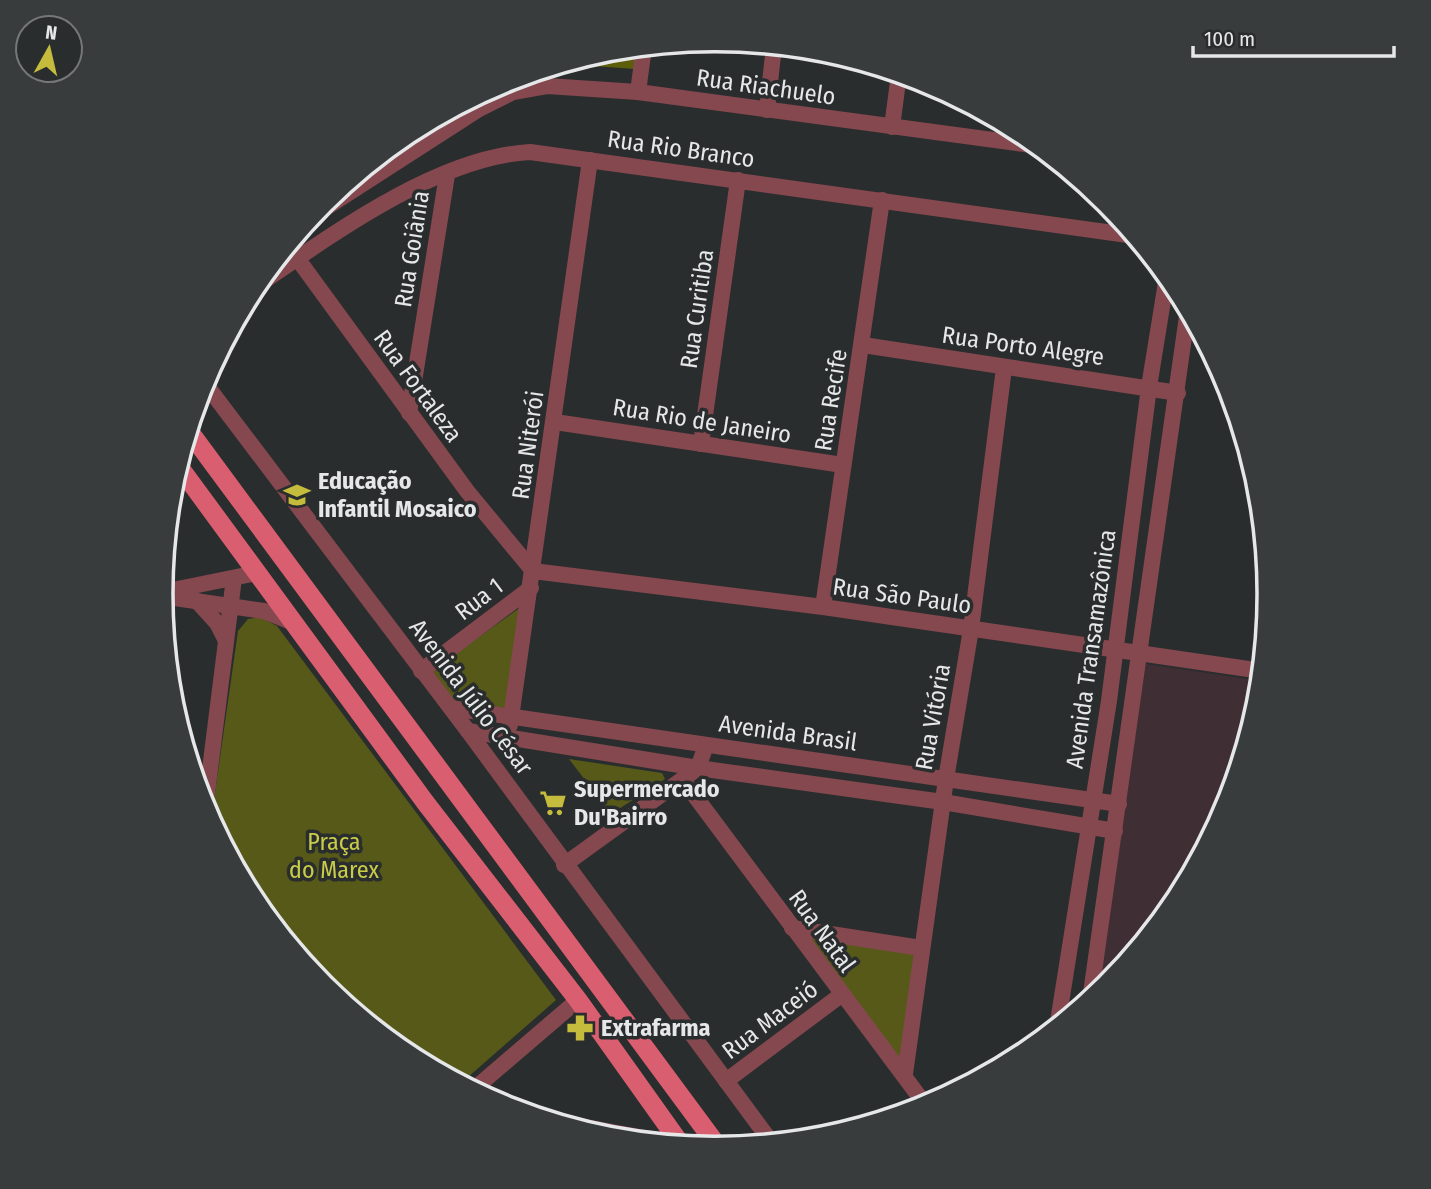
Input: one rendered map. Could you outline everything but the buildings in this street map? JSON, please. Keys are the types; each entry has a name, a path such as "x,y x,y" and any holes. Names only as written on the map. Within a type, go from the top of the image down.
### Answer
{"main road":[{"path":"196,440 710,1136"},
{"path":"187,477 425,802 578,1000 674,1135"}],"street":[{"path":"767,110 773,56"},
{"path":"638,92 643,57"},
{"path":"892,127 898,84"},
{"name":"Rua Riachuelo","path":"513,92 562,85 638,92 1016,143"},
{"name":"Rua Riachuelo","path":"364,182 443,130 513,92"},
{"name":"Rua Rio Branco","path":"285,266 405,192 469,163 511,153 530,152 1120,234"},
{"name":"Rua Niterói","path":"508,737 534,571 590,160"},
{"name":"Rua Goiânia","path":"409,413 447,175"},
{"name":"Rua Curitiba","path":"701,444 738,180"},
{"name":"Rua Recife","path":"823,607 882,200"},
{"name":"Rua Fortaleza","path":"297,258 510,547 534,571"},
{"name":"Avenida Transamazônica","path":"1059,1013 1115,649 1149,387 1165,291"},
{"name":"Avenida Transamazônica","path":"1092,984 1186,326"},
{"name":"Rua Porto Alegre","path":"863,345 1178,393"},
{"name":"Rua Vitória","path":"905,1074 946,779 971,629 1004,368"},
{"name":"Avenida Júlio César","path":"213,393 451,708 564,865 765,1134"},
{"name":"Rua Rio de Janeiro","path":"555,422 843,465"},
{"name":"Rua São Paulo","path":"534,571 823,607 1252,670"},
{"path":"173,591 256,573"},
{"path":"208,785 234,578"},
{"name":"Rua 1","path":"421,671 531,588"},
{"path":"173,596 264,611 296,624"},
{"path":"197,601 217,623 227,644"},
{"name":"Avenida Brasil","path":"451,708 1119,804"},
{"name":"Avenida Brasil","path":"468,731 698,768 943,802 1115,831"},
{"path":"564,865 698,768 706,745"},
{"name":"Rua Natal","path":"683,780 841,995 920,1096"},
{"path":"792,928 921,948"},
{"name":"Rua Maceió","path":"726,1081 841,995"},
{"path":"481,1083 578,1000"}],"shaded area":[{"path":"637,58 635,69 596,66"},
{"path":"1146,664 1251,679 1229,769 1202,834 1166,896 1100,977"}],"green space":[{"path":"521,607 505,709 453,703 430,672"},
{"name":"Praça do Marex","path":"260,617 277,626 556,1000 468,1077 414,1045 358,1002 332,978 308,952 265,896 229,834 214,800 238,631 248,619"},
{"path":"569,759 662,773 665,779 611,814"},
{"path":"797,929 921,949 904,1075"}],"place":[{"name":"Educação Infantil Mosaico","path":"297,495"},
{"name":"Supermercado Du'Bairro","path":"553,803"},
{"name":"Extrafarma","path":"580,1028"}]}
